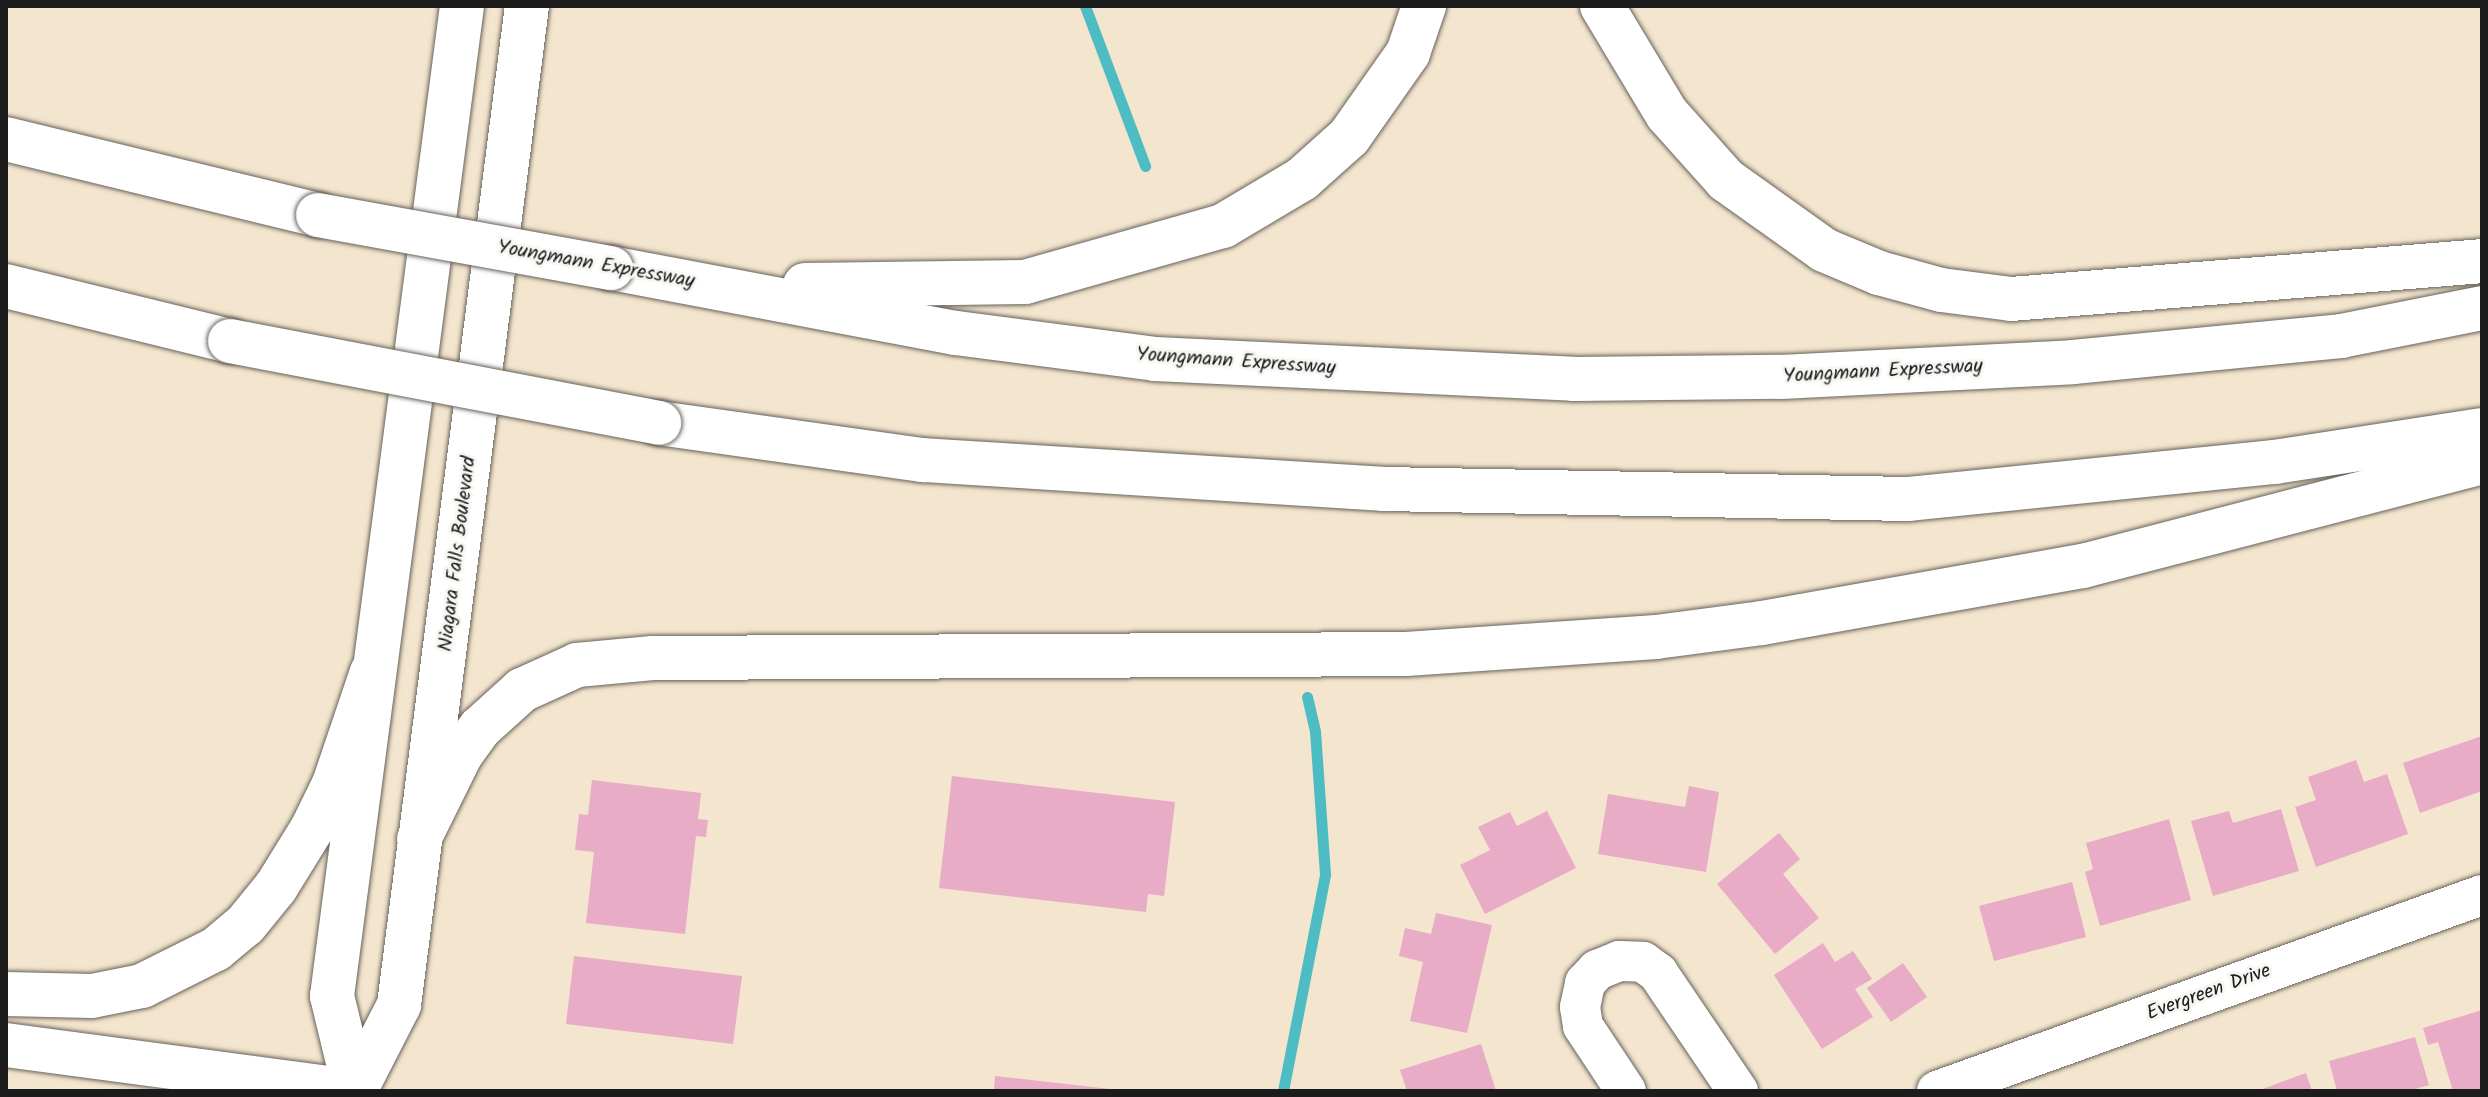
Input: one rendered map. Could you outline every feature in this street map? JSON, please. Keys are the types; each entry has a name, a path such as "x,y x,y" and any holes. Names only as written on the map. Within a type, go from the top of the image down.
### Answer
{"main road":[{"path":"6,1045 353,1091 332,996 372,672 462,6"},
{"name":"Niagara Falls Boulevard","path":"353,1091 399,1005 527,6"},
{"path":"711,286 1025,282 1223,226 1302,179 1349,137 1408,53 1424,6"},
{"path":"1602,6 1667,114 1726,180 1824,250 1879,273 1941,290 2011,299 2482,261"},
{"name":"Youngmann Expressway","path":"18,138 318,215 956,333 1155,359 1574,379 1781,377 2073,362 2341,336 2482,308"},
{"path":"6,286 230,341 659,423 923,460 1367,488 1909,499 2275,462 2482,430"},
{"path":"6,310 82,328 230,341"},
{"path":"419,839 461,754 480,728 522,690 577,665 653,658 1406,654 1656,637 1762,623 2083,566 2482,462"},
{"path":"6,994 92,996 142,986 216,949 245,925 276,887 313,827 334,784 372,672"}],"street":[{"name":"Evergreen Drive","path":"1937,1091 2482,895"},
{"path":"1626,1091 1583,1026 1580,1007 1585,983 1597,970 1619,961 1643,962 1658,973 1738,1091"}],"building":[{"path":"2482,736 2482,791 2420,813 2403,763"},
{"path":"2356,760 2364,782 2387,774 2408,834 2316,867 2295,807 2316,800 2308,777"},
{"path":"952,776 1175,802 1164,896 1148,894 1146,912 939,888"},
{"path":"592,780 701,793 698,819 708,820 706,837 696,836 685,934 586,923 594,852 575,850 579,814 588,815"},
{"path":"1689,786 1719,792 1706,872 1598,854 1608,794 1685,807"},
{"path":"2281,809 2299,871 2213,896 2191,821 2229,811 2233,823"},
{"path":"1547,811 1576,868 1485,914 1460,865 1490,850 1478,827 1510,812 1517,826"},
{"path":"2169,819 2191,900 2100,926 2085,872 2093,869 2086,843"},
{"path":"1779,833 1800,859 1783,874 1819,918 1775,954 1717,884"},
{"path":"2072,882 2086,937 1994,961 1979,906"},
{"path":"1436,913 1492,925 1467,1033 1410,1021 1423,962 1399,956 1405,928 1431,934"},
{"path":"1823,943 1835,962 1853,951 1872,979 1855,989 1873,1017 1822,1049 1774,975"},
{"path":"574,956 742,976 733,1044 566,1024"},
{"path":"1903,963 1927,997 1891,1022 1867,988"},
{"path":"2482,1010 2482,1091 2453,1091 2438,1042 2428,1045 2423,1028"},
{"path":"2415,1037 2429,1085 2408,1091 2337,1091 2329,1061"},
{"path":"1481,1044 1496,1091 1407,1091 1400,1070"},
{"path":"2306,1073 2312,1091 2257,1091"},
{"path":"995,1076 1110,1089 1110,1091 994,1091"}],"waterway":[{"path":"1085,6 1145,166"},
{"path":"1283,1091 1325,874 1315,731 1307,697"}]}
